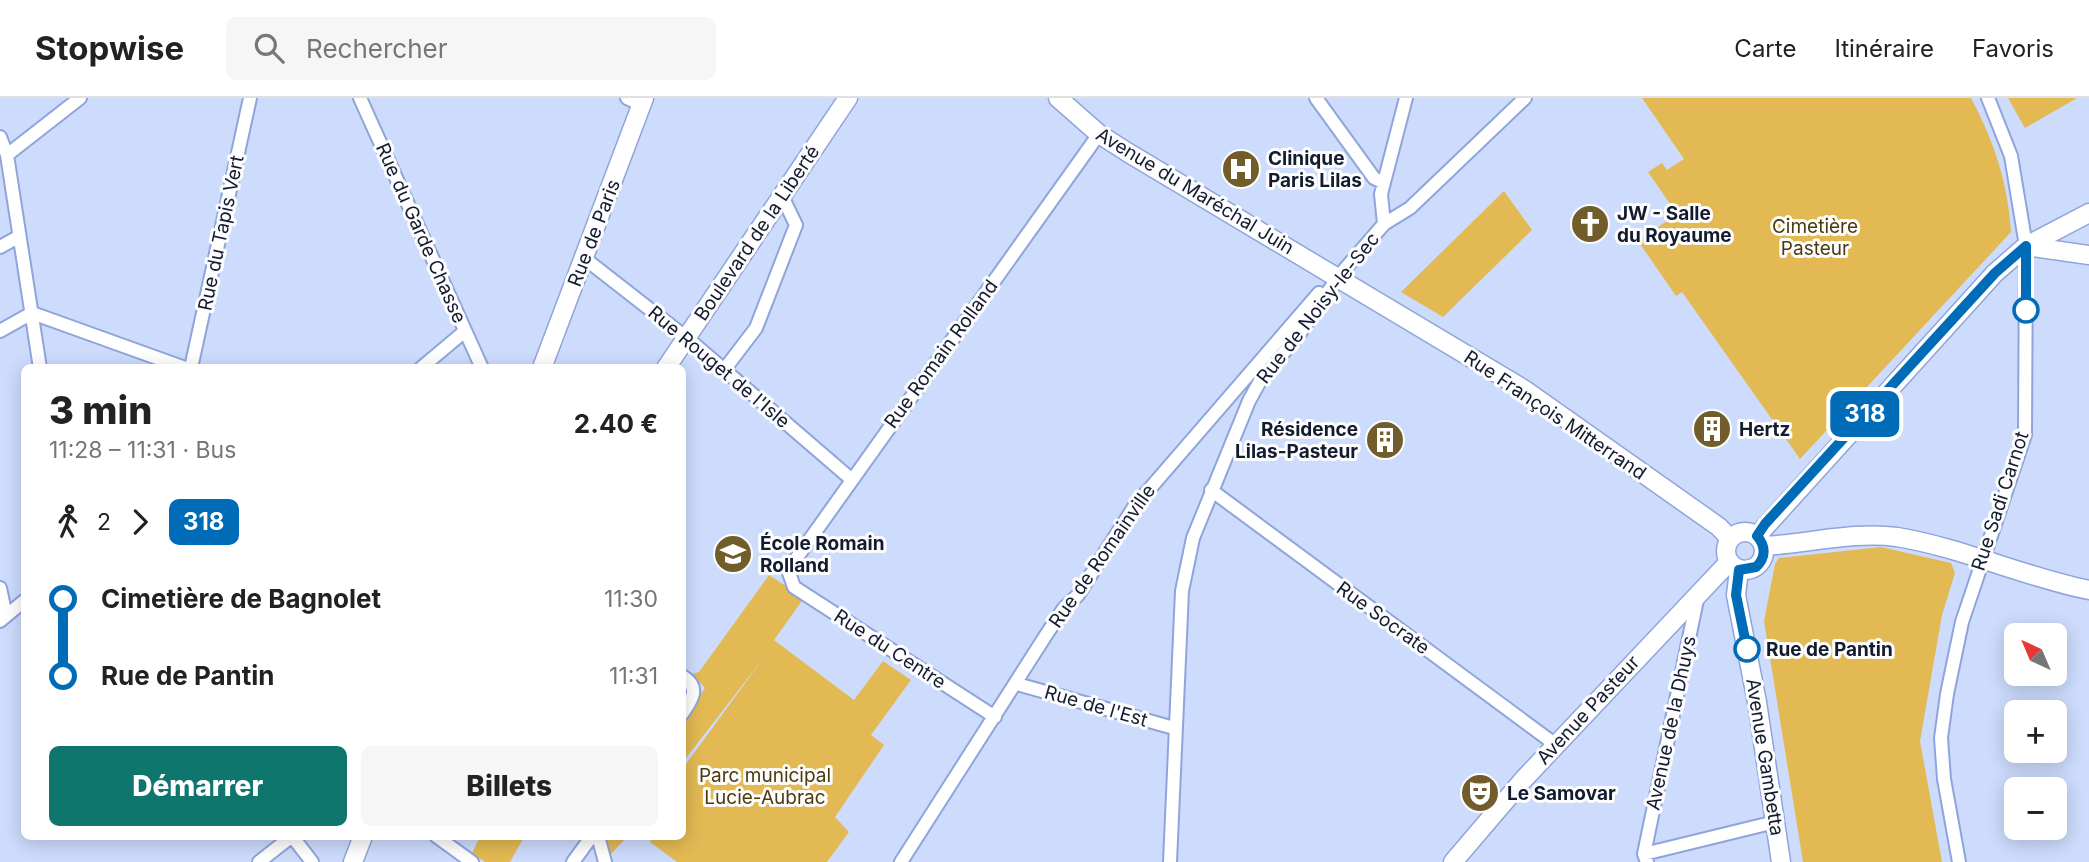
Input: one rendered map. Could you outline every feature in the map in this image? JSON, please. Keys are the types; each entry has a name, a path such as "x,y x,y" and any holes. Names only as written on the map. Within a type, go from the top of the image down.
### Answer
{"main road":[{"name":"Boulevard de la Liberté","path":"669,364 848,98"},
{"name":"Avenue du Maréchal Juin","path":"1058,98 1099,134 1338,277"},
{"name":"Rue de Paris","path":"544,364 584,258 638,100"},
{"path":"2089,213 2026,246 1979,291 1760,541 1760,563 1750,570 1734,566 1726,551 1730,539 1745,532 1760,541 1896,537 1984,558 2089,590"},
{"path":"2026,246 2089,256"},
{"name":"Rue François Mitterrand","path":"1338,277 1525,390 1719,527 1730,539"},
{"name":"Avenue Pasteur","path":"1453,862 1556,745 1698,593 1734,566"},
{"name":"Avenue Gambetta","path":"1734,566 1736,595 1757,702 1781,862"},
{"path":"353,862 361,840"}],"street":[{"path":"7,155 80,98"},
{"name":"Rue du Tapis Vert","path":"189,364 250,98"},
{"name":"Rue du Garde Chasse","path":"360,98 480,364"},
{"path":"1316,98 1374,178 1384,183"},
{"path":"1384,224 1384,183 1406,98"},
{"name":"Rue de Noisy-le-Sec","path":"1170,862 1182,591 1193,538 1249,401 1260,381 1300,333 1338,277 1384,224 1410,208 1525,98"},
{"name":"Rue Sadi Carnot","path":"1959,862 1944,779 1941,738 1962,622 2025,435 2026,246 2011,156 1988,98"},
{"name":"Rue Romain Rolland","path":"788,576 792,562 1099,134"},
{"path":"0,137 7,155 39,364"},
{"path":"724,370 756,328 796,225 782,196"},
{"path":"0,247 18,237"},
{"name":"Rue Rouget de l'Isle","path":"584,258 687,338 851,479"},
{"name":"Rue de Romainville","path":"901,862 1064,608 1078,595 1134,507 1221,402 1235,391 1312,299 1338,277"},
{"path":"0,331 32,313 177,364"},
{"path":"426,364 465,331"},
{"path":"1235,391 1245,390 1249,401"},
{"name":"Rue Socrate","path":"1211,490 1556,745"},
{"name":"Rue du Centre","path":"788,576 794,587 995,717"},
{"path":"0,588 3,618"},
{"name":"Avenue de la Dhuys","path":"1646,858 1698,593"},
{"path":"3,618 21,603"},
{"path":"686,681 695,691 686,707"},
{"name":"Rue de l'Est","path":"1017,684 1174,728"},
{"path":"1646,858 1775,822"},
{"path":"259,862 287,840"},
{"path":"295,840 312,862"},
{"path":"442,840 472,862"},
{"path":"573,862 592,840"},
{"path":"597,840 605,862"}],"green space":[{"name":"Cimetière Pasteur","path":"1642,98 1971,98 1987,130 2007,196 2011,232 1800,459 1682,292 1676,296 1638,241 1677,214 1648,172 1662,163 1667,170 1684,159"},
{"path":"2008,98 2077,98 2025,128"},
{"path":"1504,191 1532,230 1443,317 1401,292"},
{"path":"1881,547 1951,563 1955,573 1942,615 1920,741 1942,862 1803,862 1764,621 1775,564 1779,558"},
{"name":"Parc municipal Lucie-Aubrac","path":"769,575 804,598 774,640 854,700 883,661 911,680 871,735 884,745 835,817 849,832 827,862 677,862 650,842 686,840 686,764 765,656 686,758 686,715 705,688 692,674 699,672"},
{"path":"478,840 522,840 510,862 485,862 472,853"},
{"path":"604,840 624,840 609,856"}],"bus line":[{"name":"318","path":"1747,649 1736,588 1739,570 1756,567 1763,558 1763,546 1757,536 1765,524 1995,273 2026,246 2026,310"}],"place":[{"name":"Clinique Paris Lilas","path":"1241,169"},
{"name":"JW - Salle du Royaume","path":"1590,224"},
{"name":"Hertz","path":"1712,429"},
{"name":"Résidence Lilas-Pasteur","path":"1385,440"},
{"name":"École Romain Rolland","path":"733,554"},
{"name":"Rue de Pantin","path":"1747,649"},
{"name":"Le Samovar","path":"1480,793"}]}
